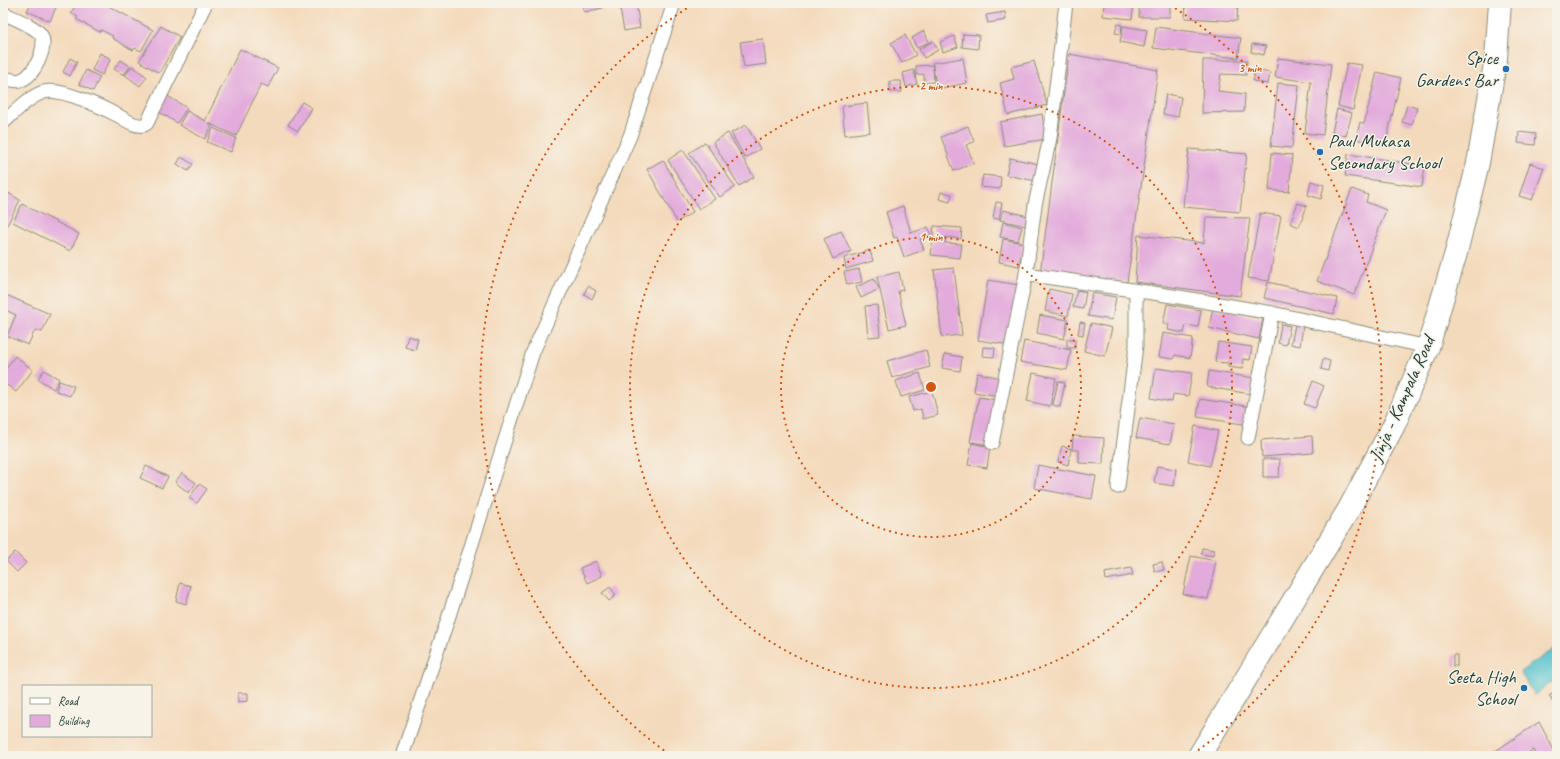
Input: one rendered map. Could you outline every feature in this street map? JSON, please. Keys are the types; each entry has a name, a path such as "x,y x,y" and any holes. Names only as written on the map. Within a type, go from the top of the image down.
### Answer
{"highway":[{"name":"Jinja - Kampala Road","path":"1199,756 1349,509 1394,425 1428,347 1456,253 1478,163 1496,58 1500,3"}],"street":[{"path":"3,123 32,98 45,91 55,91 96,104 134,125 144,125 147,123 206,3"},
{"path":"402,756 447,622 533,352 630,136 674,3"},
{"path":"992,443 1026,274 1035,205 1050,138 1066,3"},
{"path":"3,12 33,28 41,34 43,42 42,53 29,76 21,80 13,80 3,77"},
{"path":"1026,274 1179,297 1272,313 1428,347"},
{"path":"1118,487 1136,346 1136,291"},
{"path":"1248,438 1272,313"}],"water":[{"path":"1557,647 1557,679 1534,695 1520,672"}],"building":[{"path":"31,3 58,3 50,21 27,11"},
{"path":"77,3 103,3 153,30 141,51 135,48 133,50 112,38 113,36 101,30 100,32 76,19 78,17 71,13"},
{"path":"582,3 602,3 603,8 584,12"},
{"path":"619,3 636,3 640,28 624,31"},
{"path":"1104,3 1134,3 1132,19 1103,16"},
{"path":"1139,3 1170,3 1170,17 1139,17"},
{"path":"1186,3 1238,3 1237,21 1185,18"},
{"path":"1005,12 1006,20 988,23 986,15"},
{"path":"1117,24 1122,25 1121,34 1115,33"},
{"path":"161,26 180,37 159,73 139,61"},
{"path":"1123,26 1147,30 1144,47 1120,42"},
{"path":"1156,27 1241,38 1238,58 1153,48"},
{"path":"924,31 929,42 917,48 912,38"},
{"path":"963,34 979,35 978,49 962,47"},
{"path":"905,35 916,55 902,63 891,43"},
{"path":"954,36 958,47 943,52 940,42"},
{"path":"763,39 766,64 744,67 740,42"},
{"path":"933,41 938,50 924,58 919,49"},
{"path":"1252,44 1266,46 1264,55 1251,52"},
{"path":"240,49 278,68 268,87 261,84 236,136 208,123 212,125 205,139 179,125 187,111 205,121"},
{"path":"100,53 111,59 102,75 92,70"},
{"path":"1069,54 1158,70 1127,282 1040,274"},
{"path":"70,58 77,62 70,76 63,72"},
{"path":"963,58 967,83 937,89 932,63"},
{"path":"1278,58 1331,64 1323,135 1305,133 1311,82 1275,77"},
{"path":"121,60 130,66 124,75 114,69"},
{"path":"1203,60 1247,60 1246,75 1221,74 1218,91 1245,94 1244,112 1202,113"},
{"path":"1034,61 1047,105 1008,115 1000,83 1014,79 1011,67"},
{"path":"1347,63 1362,65 1353,110 1338,106"},
{"path":"933,65 934,82 924,83 924,74 916,75 916,66"},
{"path":"132,66 147,77 140,86 125,75"},
{"path":"86,70 100,77 93,91 79,84"},
{"path":"914,70 917,84 906,87 903,73"},
{"path":"1256,70 1270,73 1268,84 1253,81"},
{"path":"1377,72 1401,78 1385,146 1356,139 1360,122 1364,124"},
{"path":"890,81 901,81 902,92 890,92"},
{"path":"1278,83 1299,85 1292,148 1271,146"},
{"path":"1166,94 1181,97 1178,117 1163,114"},
{"path":"166,95 187,108 177,123 156,110"},
{"path":"302,102 312,108 298,131 288,125"},
{"path":"867,103 870,132 845,135 842,106"},
{"path":"1407,105 1417,108 1412,125 1402,122"},
{"path":"1337,109 1352,113 1346,136 1332,132"},
{"path":"1042,114 1046,139 1004,146 1000,122"},
{"path":"746,125 760,149 745,158 731,133"},
{"path":"968,126 974,142 966,145 974,163 954,171 941,137"},
{"path":"213,128 236,138 231,152 207,142"},
{"path":"1519,132 1536,134 1535,145 1518,143"},
{"path":"728,133 754,177 739,186 713,142"},
{"path":"705,142 735,187 720,197 689,153"},
{"path":"1189,149 1247,154 1240,212 1183,207"},
{"path":"683,150 715,199 699,209 668,160"},
{"path":"1272,153 1292,155 1289,192 1269,190"},
{"path":"1348,154 1425,166 1422,187 1345,176"},
{"path":"181,157 193,164 188,171 177,164"},
{"path":"1010,158 1039,164 1036,181 1006,175"},
{"path":"663,160 693,212 677,222 647,169"},
{"path":"1530,163 1544,168 1532,200 1519,196"},
{"path":"983,175 1001,177 1000,189 981,187"},
{"path":"1311,181 1324,185 1321,199 1308,195"},
{"path":"1352,189 1368,195 1366,202 1386,210 1354,295 1317,281"},
{"path":"3,190 20,200 3,233"},
{"path":"941,192 952,194 950,202 939,199"},
{"path":"996,202 1002,203 999,219 993,218"},
{"path":"1298,203 1307,206 1299,227 1290,223"},
{"path":"22,204 79,234 70,251 13,222"},
{"path":"903,206 911,233 928,227 931,235 920,239 924,250 904,257 897,237 894,238 886,212"},
{"path":"1003,210 1028,216 1026,226 1000,220"},
{"path":"1260,213 1281,216 1269,281 1248,278"},
{"path":"1206,217 1250,218 1240,296 1135,282 1138,235 1204,243"},
{"path":"1003,222 1022,227 1018,241 1000,237"},
{"path":"934,226 962,228 961,239 946,237 945,243 962,244 960,258 931,255"},
{"path":"841,231 851,251 833,259 824,239"},
{"path":"1003,239 1024,243 1019,266 999,262"},
{"path":"870,250 873,261 846,269 844,258"},
{"path":"954,268 962,335 942,337 934,270"},
{"path":"859,269 862,282 847,285 844,272"},
{"path":"899,272 903,290 898,291 906,325 889,329 877,277"},
{"path":"874,279 879,289 861,298 856,287"},
{"path":"988,280 1019,285 1009,345 978,340"},
{"path":"1268,282 1337,298 1334,314 1264,298"},
{"path":"588,286 596,291 592,299 584,294"},
{"path":"1049,289 1072,294 1068,316 1045,311"},
{"path":"1077,290 1086,292 1083,309 1073,307"},
{"path":"1092,293 1116,297 1112,320 1088,316"},
{"path":"6,295 50,314 42,332 35,330 28,345 7,336 16,315 3,309 3,302"},
{"path":"1167,304 1201,310 1198,327 1186,325 1184,333 1168,330 1169,325 1163,324"},
{"path":"877,305 880,336 868,337 865,306"},
{"path":"1213,308 1263,319 1259,339 1209,328"},
{"path":"1040,315 1068,320 1064,339 1037,333"},
{"path":"1080,322 1085,323 1083,335 1078,334"},
{"path":"1091,323 1112,328 1105,356 1084,351"},
{"path":"1281,324 1290,326 1286,345 1278,343"},
{"path":"1295,325 1303,326 1300,346 1291,344"},
{"path":"1163,333 1193,338 1190,358 1175,355 1174,359 1159,357"},
{"path":"408,336 418,339 415,350 405,347"},
{"path":"1067,339 1075,339 1075,348 1067,348"},
{"path":"1024,341 1071,350 1067,370 1020,362"},
{"path":"1218,342 1252,347 1250,360 1243,359 1242,369 1228,367 1228,363 1215,362"},
{"path":"983,347 995,348 994,357 982,356"},
{"path":"926,350 930,367 892,378 887,361"},
{"path":"945,354 962,357 960,371 942,368"},
{"path":"15,356 33,370 16,392 7,385 3,390 3,373"},
{"path":"1323,359 1330,361 1328,371 1321,369"},
{"path":"1156,368 1192,373 1188,396 1173,394 1172,402 1151,398"},
{"path":"44,370 59,379 54,389 38,379"},
{"path":"1209,371 1254,378 1251,394 1207,387"},
{"path":"920,373 925,390 901,397 896,381"},
{"path":"977,373 1002,378 999,396 974,392"},
{"path":"1033,373 1056,378 1050,406 1027,401"},
{"path":"59,381 74,386 70,396 56,391"},
{"path":"1058,381 1065,383 1060,407 1053,405"},
{"path":"1313,381 1324,386 1315,408 1304,404"},
{"path":"932,391 938,415 923,419 921,409 913,411 909,397"},
{"path":"979,397 997,400 989,445 970,442"},
{"path":"1200,399 1252,407 1249,425 1197,417"},
{"path":"1140,418 1174,424 1170,444 1136,438"},
{"path":"1195,426 1218,431 1210,466 1188,461"},
{"path":"1073,436 1104,438 1103,464 1079,463 1079,450 1072,450"},
{"path":"1312,436 1313,453 1262,457 1261,440"},
{"path":"972,443 990,447 987,468 968,465"},
{"path":"1062,446 1071,449 1068,465 1058,462"},
{"path":"1263,459 1280,459 1279,477 1263,477"},
{"path":"1038,465 1096,476 1092,499 1034,488"},
{"path":"146,466 168,477 162,488 140,478"},
{"path":"1157,466 1176,469 1174,486 1154,483"},
{"path":"182,473 196,483 189,493 175,482"},
{"path":"199,484 207,489 197,503 189,498"},
{"path":"1202,548 1214,550 1213,556 1201,554"},
{"path":"15,552 26,563 17,572 6,561"},
{"path":"1191,556 1216,561 1208,599 1183,594"},
{"path":"596,561 602,576 587,583 580,568"},
{"path":"1162,562 1164,570 1155,572 1153,564"},
{"path":"1131,568 1133,575 1106,580 1105,573"},
{"path":"180,583 191,586 186,604 176,601"},
{"path":"610,587 616,595 609,601 602,593"},
{"path":"1453,655 1457,655 1457,666 1453,666"},
{"path":"1557,691 1557,708 1549,696"},
{"path":"238,693 248,693 248,701 238,702"},
{"path":"1539,722 1555,752 1557,751 1557,756 1536,756 1533,750 1523,756 1488,756"}],"place":[{"name":"Spice Gardens Bar","path":"1506,69"},
{"name":"Paul Mukasa Secondary School","path":"1320,152"},
{"name":"Seeta High School","path":"1524,688"}]}
